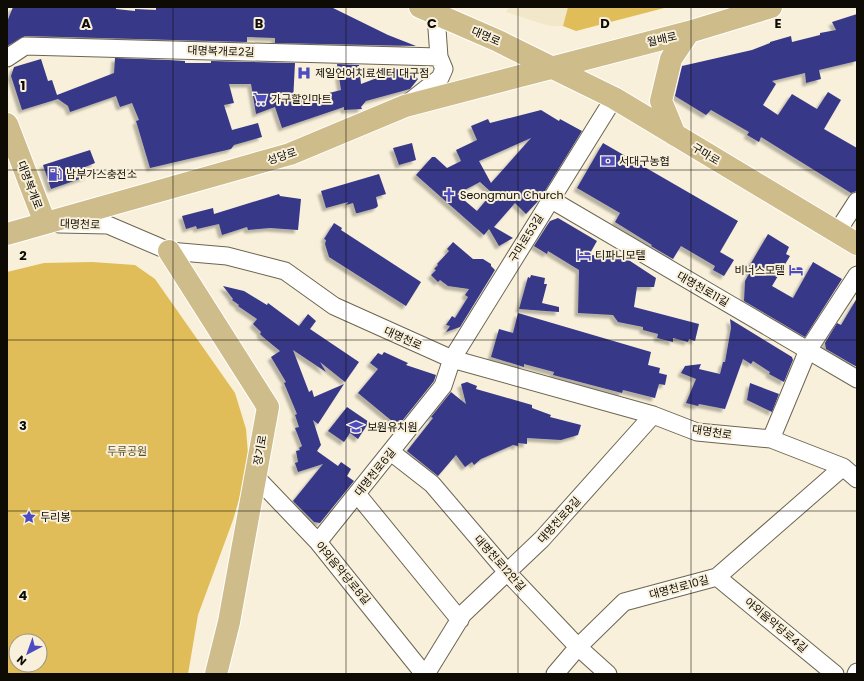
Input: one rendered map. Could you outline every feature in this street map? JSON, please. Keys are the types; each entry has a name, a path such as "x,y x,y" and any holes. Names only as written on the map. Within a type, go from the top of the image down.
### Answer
{"main road":[{"name":"월배로","path":"552,68 689,32 759,9"},
{"name":"대명로","path":"428,11 496,40 552,68"},
{"path":"675,135 661,101 670,59 689,32"},
{"name":"구마로","path":"552,68 614,98 857,244"},
{"name":"성당로","path":"7,234 290,154 404,106 552,68"},
{"name":"대명복개로","path":"7,124 44,223"},
{"name":"장기로","path":"170,251 268,407 229,622 216,674"}],"street":[{"path":"404,106 440,78 444,69 439,57 428,11"},
{"name":"대명복개로2길","path":"7,58 25,46 439,57"},
{"name":"구마로53길","path":"452,359 614,98"},
{"name":"대명천로11길","path":"550,200 857,379"},
{"path":"837,232 857,201"},
{"name":"대명천로","path":"44,223 108,225 170,251 227,256 285,271 334,306 452,359 653,415 697,432 771,439 843,468 857,479"},
{"path":"771,439 808,350 857,275"},
{"name":"대명천로6길","path":"318,542 358,494 443,386 452,359"},
{"name":"대명천로8길","path":"425,674 460,620 542,539 653,415"},
{"name":"대명천로12안길","path":"391,452 432,484 507,572 578,647 608,674"},
{"name":"대명천로10길","path":"555,674 578,647 624,602 717,577 843,468"},
{"name":"야외음악당로8길","path":"255,476 318,542 425,674"},
{"path":"358,494 460,620"},
{"name":"야외음악당로4길","path":"717,577 835,674"}],"shaded area":[{"path":"509,7 568,7 563,26 549,26 506,12"}],"green space":[{"path":"568,7 668,7 576,31 563,26"},
{"name":"두류공원","path":"92,262 135,265 155,279 235,393 246,429 249,466 233,520 198,615 188,674 7,674 7,272 44,263"}],"building":[{"path":"13,7 116,7 116,9 135,11 135,9 156,10 156,7 331,7 388,35 416,46 275,43 275,38 247,37 247,42 25,36 7,46 7,22"},
{"path":"857,14 857,61 819,70 821,79 806,83 805,73 772,81 776,84 763,105 778,115 792,94 817,109 828,92 841,100 824,129 857,148 857,191 851,193 761,137 759,142 747,135 749,132 711,110 706,115 675,96 682,66 752,50 770,42 791,36 792,42 820,35 820,33 836,30 832,22"},
{"path":"115,58 185,61 185,63 211,63 211,61 295,63 293,102 341,90 337,64 359,65 361,84 382,76 381,67 411,71 418,79 410,89 366,101 361,107 362,109 344,110 344,107 282,128 275,107 256,114 251,84 229,84 234,103 224,105 232,130 258,123 262,137 234,145 231,149 150,168 136,121 139,120 132,103 120,107 116,96 70,112 68,106 58,99 22,110 11,76 14,67 41,59 48,81 52,80 57,95 114,73"},
{"path":"541,110 559,121 560,119 582,131 540,199 526,214 515,203 494,227 513,238 499,246 489,229 484,235 416,175 432,157 435,157 447,168 461,161 456,150 477,140 471,126 488,119 490,123","holes":["531,138 491,183 479,161","480,182 492,193 477,211 457,194"]},
{"path":"412,143 416,160 399,165 393,148"},
{"path":"603,143 738,221 720,252 734,260 724,276 713,270 715,266 681,246 673,259 651,246 652,245 615,222 620,213 577,188"},
{"path":"90,150 95,163 85,167 88,176 51,189 43,165"},
{"path":"379,174 386,194 376,197 378,206 376,208 356,213 353,203 346,205 348,202 326,208 321,191"},
{"path":"279,194 280,196 301,199 298,230 270,228 248,230 247,227 222,235 219,224 197,229 196,226 186,229 182,216 213,208 214,214"},
{"path":"558,218 597,241 589,255 612,256 612,258 624,257 656,278 654,287 637,287 634,307 699,324 695,341 689,339 688,342 673,338 673,342 657,338 658,334 643,330 643,327 618,322 613,315 578,313 579,270 548,251 547,254 534,246 550,221"},
{"path":"334,223 342,228 341,230 421,282 406,306 329,257 325,244 326,240 324,239"},
{"path":"768,234 789,247 786,254 790,256 772,286 793,298 813,262 842,279 805,337 744,301 745,281 750,272 747,270"},
{"path":"453,242 473,259 483,259 491,264 495,270 460,327 446,332 450,326 446,325 452,316 455,318 468,297 465,295 469,289 448,286 440,280 438,282 431,275 436,270 434,269 438,265 437,264 449,251 447,249"},
{"path":"531,275 545,278 544,284 547,284 542,303 559,307 559,312 519,309 528,277 530,278"},
{"path":"223,286 244,291 267,305 268,303 299,326 308,314 316,321 310,329 359,362 345,382 320,362 326,372 293,350 309,392 312,390 314,397 344,384 318,424 313,420 321,445 317,451 338,466 341,462 351,469 347,476 354,481 320,523 314,522 293,501 323,464 298,472 295,463 298,462 296,451 300,450 299,448 302,446 295,428 299,427 295,415 297,414 284,383 286,382 271,357 280,351 260,334 261,332 253,324 257,319 238,306 239,305 232,300 233,299"},
{"path":"857,298 857,367 826,349 825,343 837,323 841,325"},
{"path":"518,313 651,352 648,365 660,368 659,373 667,375 665,385 659,384 655,398 623,390 622,393 553,375 554,372 524,364 524,367 491,357 499,329 513,333"},
{"path":"730,319 792,357 793,360 784,382 769,374 770,372 753,361 751,364 743,359 725,409 686,403 696,379 681,373 685,366 701,364 699,369 720,374 723,362 725,362 731,328"},
{"path":"384,352 408,363 406,365 436,375 434,381 398,426 358,393 378,369 370,363 378,353 382,355"},
{"path":"467,382 477,386 476,389 532,405 532,408 551,415 550,417 581,425 578,435 561,440 527,438 527,444 518,443 518,446 513,445 481,459 474,465 472,462 465,467 456,455 438,476 407,451 451,392 466,404 461,384"},
{"path":"750,383 779,394 772,412 747,400"},
{"path":"347,407 369,422 358,439 350,433 344,442 328,431"}],"place":[{"name":"제일언어치료센터 대구점","path":"304,73"},
{"name":"가구할인마트","path":"260,99"},
{"name":"서대구농협","path":"608,161"},
{"name":"남부가스충전소","path":"55,174"},
{"name":"Seongmun Church","path":"449,195"},
{"name":"티파니모텔","path":"584,255"},
{"name":"비너스모텔","path":"796,270"},
{"name":"보원유치원","path":"356,427"},
{"name":"두리봉","path":"29,517"}]}
